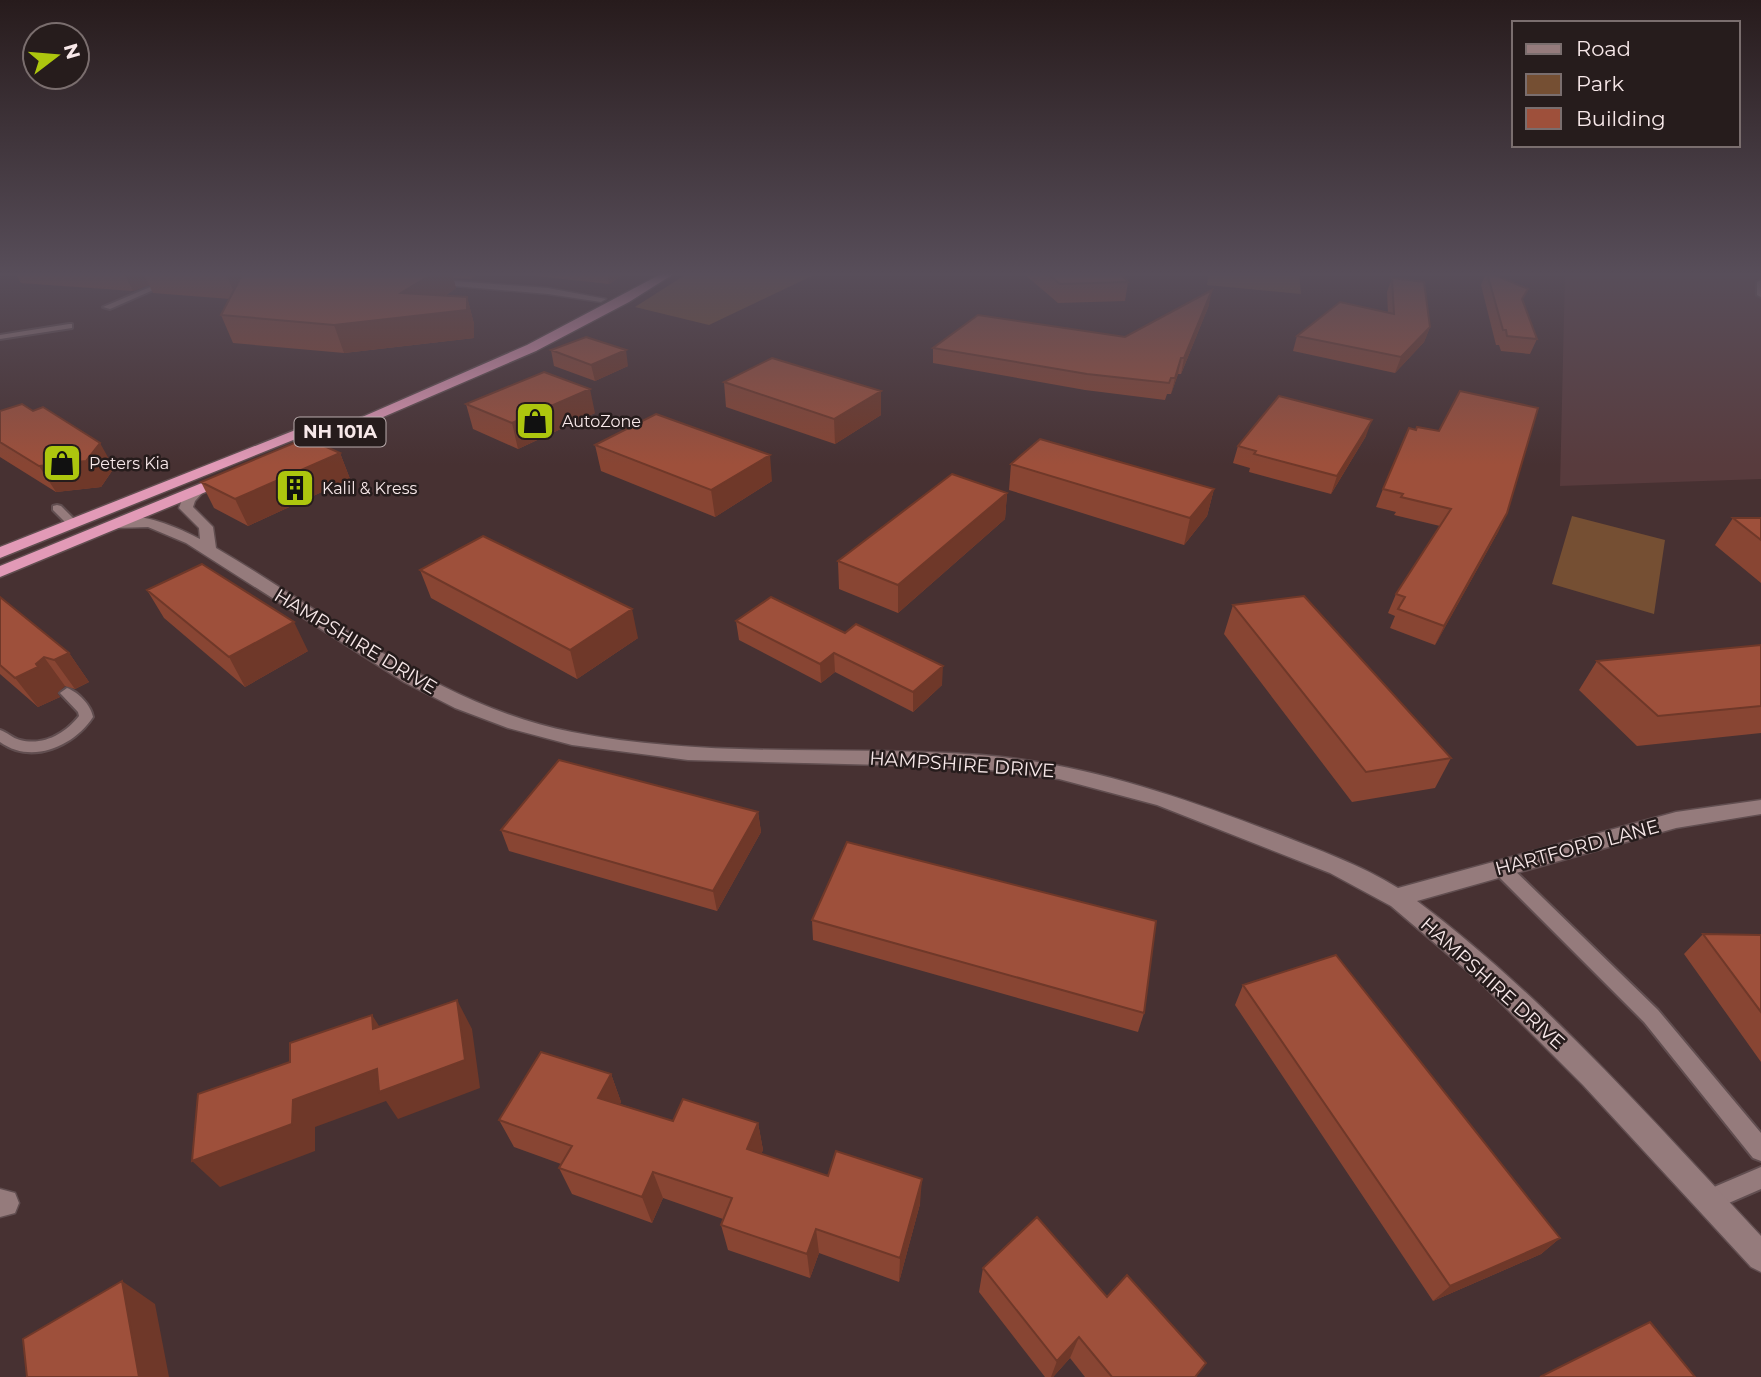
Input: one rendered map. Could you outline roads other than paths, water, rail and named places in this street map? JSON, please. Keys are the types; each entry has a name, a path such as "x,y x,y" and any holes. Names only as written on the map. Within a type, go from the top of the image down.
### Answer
{"highway":[{"name":"NH 101A","path":"0,554 526,337"},
{"name":"NH 101A","path":"0,572 506,361 555,337"}],"street":[{"path":"198,490 188,500 186,508 206,527 209,550"},
{"name":"HAMPSHIRE DRIVE","path":"115,524 151,524 209,550 382,661 454,700 513,724 613,747 659,752 752,757 931,759 1032,766 1115,782 1193,809 1322,862 1396,898 1444,936 1530,1013 1574,1056 1761,1257"},
{"name":"HARTFORD LANE","path":"1396,898 1676,820 1761,807"}],"lane":[{"path":"57,508 73,524"},
{"path":"0,735 9,744 20,748 47,745 71,734 86,717 85,710 67,693"},
{"path":"1500,868 1651,1016 1761,1150"},
{"path":"1709,1201 1761,1178"}],"place":[{"name":"AutoZone","path":"535,421"},
{"name":"Peters Kia","path":"62,463"},
{"name":"Kalil & Kress","path":"295,488"}]}
